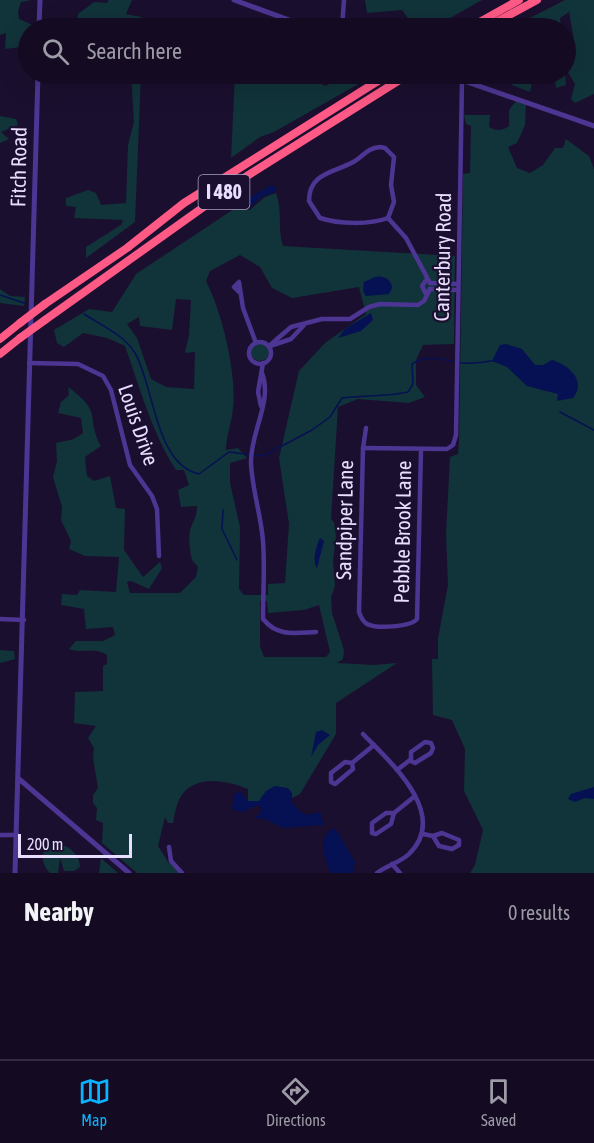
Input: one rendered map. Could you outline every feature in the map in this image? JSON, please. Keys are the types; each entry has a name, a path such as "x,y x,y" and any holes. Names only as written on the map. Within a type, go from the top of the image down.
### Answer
{"highway":[{"path":"487,18 519,0"},
{"path":"504,18 537,0"},
{"name":"I 480","path":"0,339 45,304 127,248 184,203 373,84"},
{"name":"I 480","path":"0,354 247,176 394,84"}],"street":[{"path":"39,18 40,0"},
{"path":"234,0 284,18"},
{"path":"343,18 344,0"},
{"name":"Fitch Road","path":"15,873 38,84"},
{"name":"Canterbury Road","path":"421,450 447,449 453,445 456,435 462,84"},
{"path":"473,84 594,126"},
{"path":"372,148 385,148 394,157 395,167 391,185 394,202 388,218 350,222 320,218 310,207 309,193 312,183 325,174 355,161 372,148"},
{"path":"269,346 291,327 322,319 350,319 369,307 380,304 418,305 424,301 429,283 406,238 388,218"},
{"path":"426,294 422,286 429,283 458,287"},
{"path":"239,292 256,343"},
{"path":"269,346 291,339 304,325"},
{"path":"263,363 253,361 250,355 251,348 256,343 263,342 269,346 271,356 263,363 262,373 266,382 251,464 263,540 263,619 272,630 283,634 316,632"},
{"name":"Louis Drive","path":"30,363 78,364 104,376 111,390 130,465 152,496 157,509 159,556"},
{"name":"Sandpiper Lane","path":"359,612 363,448 366,428"},
{"path":"363,448 421,450"},
{"name":"Pebble Brook Lane","path":"359,612 361,620 369,626 405,626 414,624 417,619 421,450"},
{"path":"0,619 24,620"},
{"path":"363,734 397,770 415,796 423,814 423,834 408,855 377,873"},
{"path":"397,770 410,760 411,752 418,745 425,742 431,743 433,748 430,753 415,763 410,760"},
{"path":"352,763 353,769 350,773 336,784 331,782 331,772 339,765 352,763 374,745"},
{"path":"19,779 129,873"},
{"path":"394,813 391,824 376,834 372,833 372,823 380,816 394,813 415,796"},
{"path":"423,834 433,836 442,833 454,836 459,840 459,845 452,849 439,846 433,836"},
{"path":"0,835 17,835"},
{"path":"168,847 171,861 182,873"},
{"path":"392,864 400,873"}],"green space":[{"path":"0,0 32,0 21,2 18,11 18,47 5,49 6,33 0,35"},
{"path":"109,0 132,0 126,14 141,18 78,18 78,14 94,2 107,3"},
{"path":"365,0 482,0 450,18 408,18 402,10 367,13"},
{"path":"565,0 594,0 594,94 575,103 571,99 576,84 576,18 570,18 569,12 560,18 530,18"},
{"path":"132,84 141,84 135,222 86,258 86,247 121,225 123,220 74,218 76,207 66,206 66,198 88,190 96,193 101,205 126,203 128,145 134,122"},
{"path":"235,84 321,84 325,86 358,84 274,132 260,137 231,158"},
{"path":"512,84 532,84 530,92"},
{"path":"556,84 566,84 566,85 556,88"},
{"path":"516,101 526,104 525,125 517,143 508,147 517,168 530,173 543,165 555,148 563,148 566,139 589,156 594,169 594,873 470,873 475,865 483,830 464,791 465,749 452,720 433,715 432,659 438,659 438,638 448,585 446,534 450,457 458,454 459,442 463,174 470,173 471,126 466,124 464,115 490,115 489,127 501,130 509,126 509,110"},
{"path":"0,116 16,119 18,125 1,132 9,139 0,143"},
{"path":"276,193 283,246 455,256 454,344 423,345 416,360 416,385 425,397 409,403 358,399 338,407 331,519 334,522 336,537 333,561 335,586 331,597 332,613 344,650 343,659 337,663 374,665 397,663 336,703 336,734 300,794 292,798 292,793 263,795 260,801 248,801 248,789 232,784 207,781 192,786 180,798 173,823 168,823 165,817 158,846 168,862 182,873 137,873 102,843 103,823 96,820 97,808 93,803 93,795 98,788 93,758 94,748 88,738 96,726 74,723 75,692 103,691 103,666 107,664 107,655 98,651 69,649 76,641 103,641 115,635 113,627 86,629 84,609 61,605 62,594 77,595 80,590 116,592 119,557 85,556 69,549 71,541 61,520 62,507 53,477 57,461 56,443 74,439 83,433 81,418 58,413 61,402 69,395 68,387 90,409 96,436 101,446 85,457 87,476 94,481 110,476 116,508 125,509 124,550 143,577 160,562 162,568 149,589 131,581 127,582 130,593 180,593 196,577 198,567 192,560 189,537 197,506 181,507 178,490 189,485 184,470 176,470 160,441 125,346 107,338 83,333 64,347 57,343 54,330 89,309 112,312 136,274 243,203 246,209 250,210 265,197","holes":["240,255 260,267 272,288 292,298 359,287 366,314 325,343 299,371 279,458 289,524 285,583 268,584 268,595 244,595 239,589 240,527 230,483 230,463 247,458 238,448 226,450 233,408 233,378 223,326 206,281 210,271","176,299 191,300 189,335 185,353 195,352 194,389 166,387 151,379 137,338 127,324 139,317 140,326 172,330","260,601 267,601 268,613 304,610 319,605 330,652 326,657 264,657 260,646"]},
{"path":"0,289 10,296 25,297 24,306 0,303"},
{"path":"260,343 266,346 269,352 266,358 260,361 254,358 251,352 254,346"},
{"path":"0,650 14,651 15,659 0,663"},
{"path":"47,842 58,843 69,848 77,856 80,867 74,871 64,871 60,858 58,873 50,873 43,858"},
{"path":"101,858 118,873 99,873"}],"shaded area":[{"path":"271,185 276,187 276,192 263,196 247,209 244,203 247,199"},
{"path":"375,277 384,277 388,280 392,288 389,294 366,296 363,291 364,282"},
{"path":"371,313 373,320 361,331 338,338 345,329"},
{"path":"506,344 522,349 535,365 543,365 552,360 570,370 578,386 573,398 557,401 558,394 527,386 507,367 492,361 500,345"},
{"path":"320,538 324,541 317,568 315,558"},
{"path":"322,730 330,735 318,745 311,757 316,732"},
{"path":"275,786 288,788 292,793 291,802 302,812 307,814 320,812 324,825 283,828 265,819 255,818 262,810 258,805 242,812 232,809 234,795 240,791 248,801 259,801 266,791"},
{"path":"594,787 594,799 585,798 575,802 568,799 571,794"},
{"path":"333,828 338,832 355,862 353,873 331,873 329,870 323,842"}],"waterway":[{"path":"0,295 24,303"},
{"path":"84,314 119,336 135,353 164,440 173,456 184,468 199,474 229,452 263,456 312,430 330,417 342,398 408,392 413,384 412,364 418,361 431,358 466,363 492,361"},
{"path":"560,412 594,430"},
{"path":"223,510 222,529 237,560"}]}
